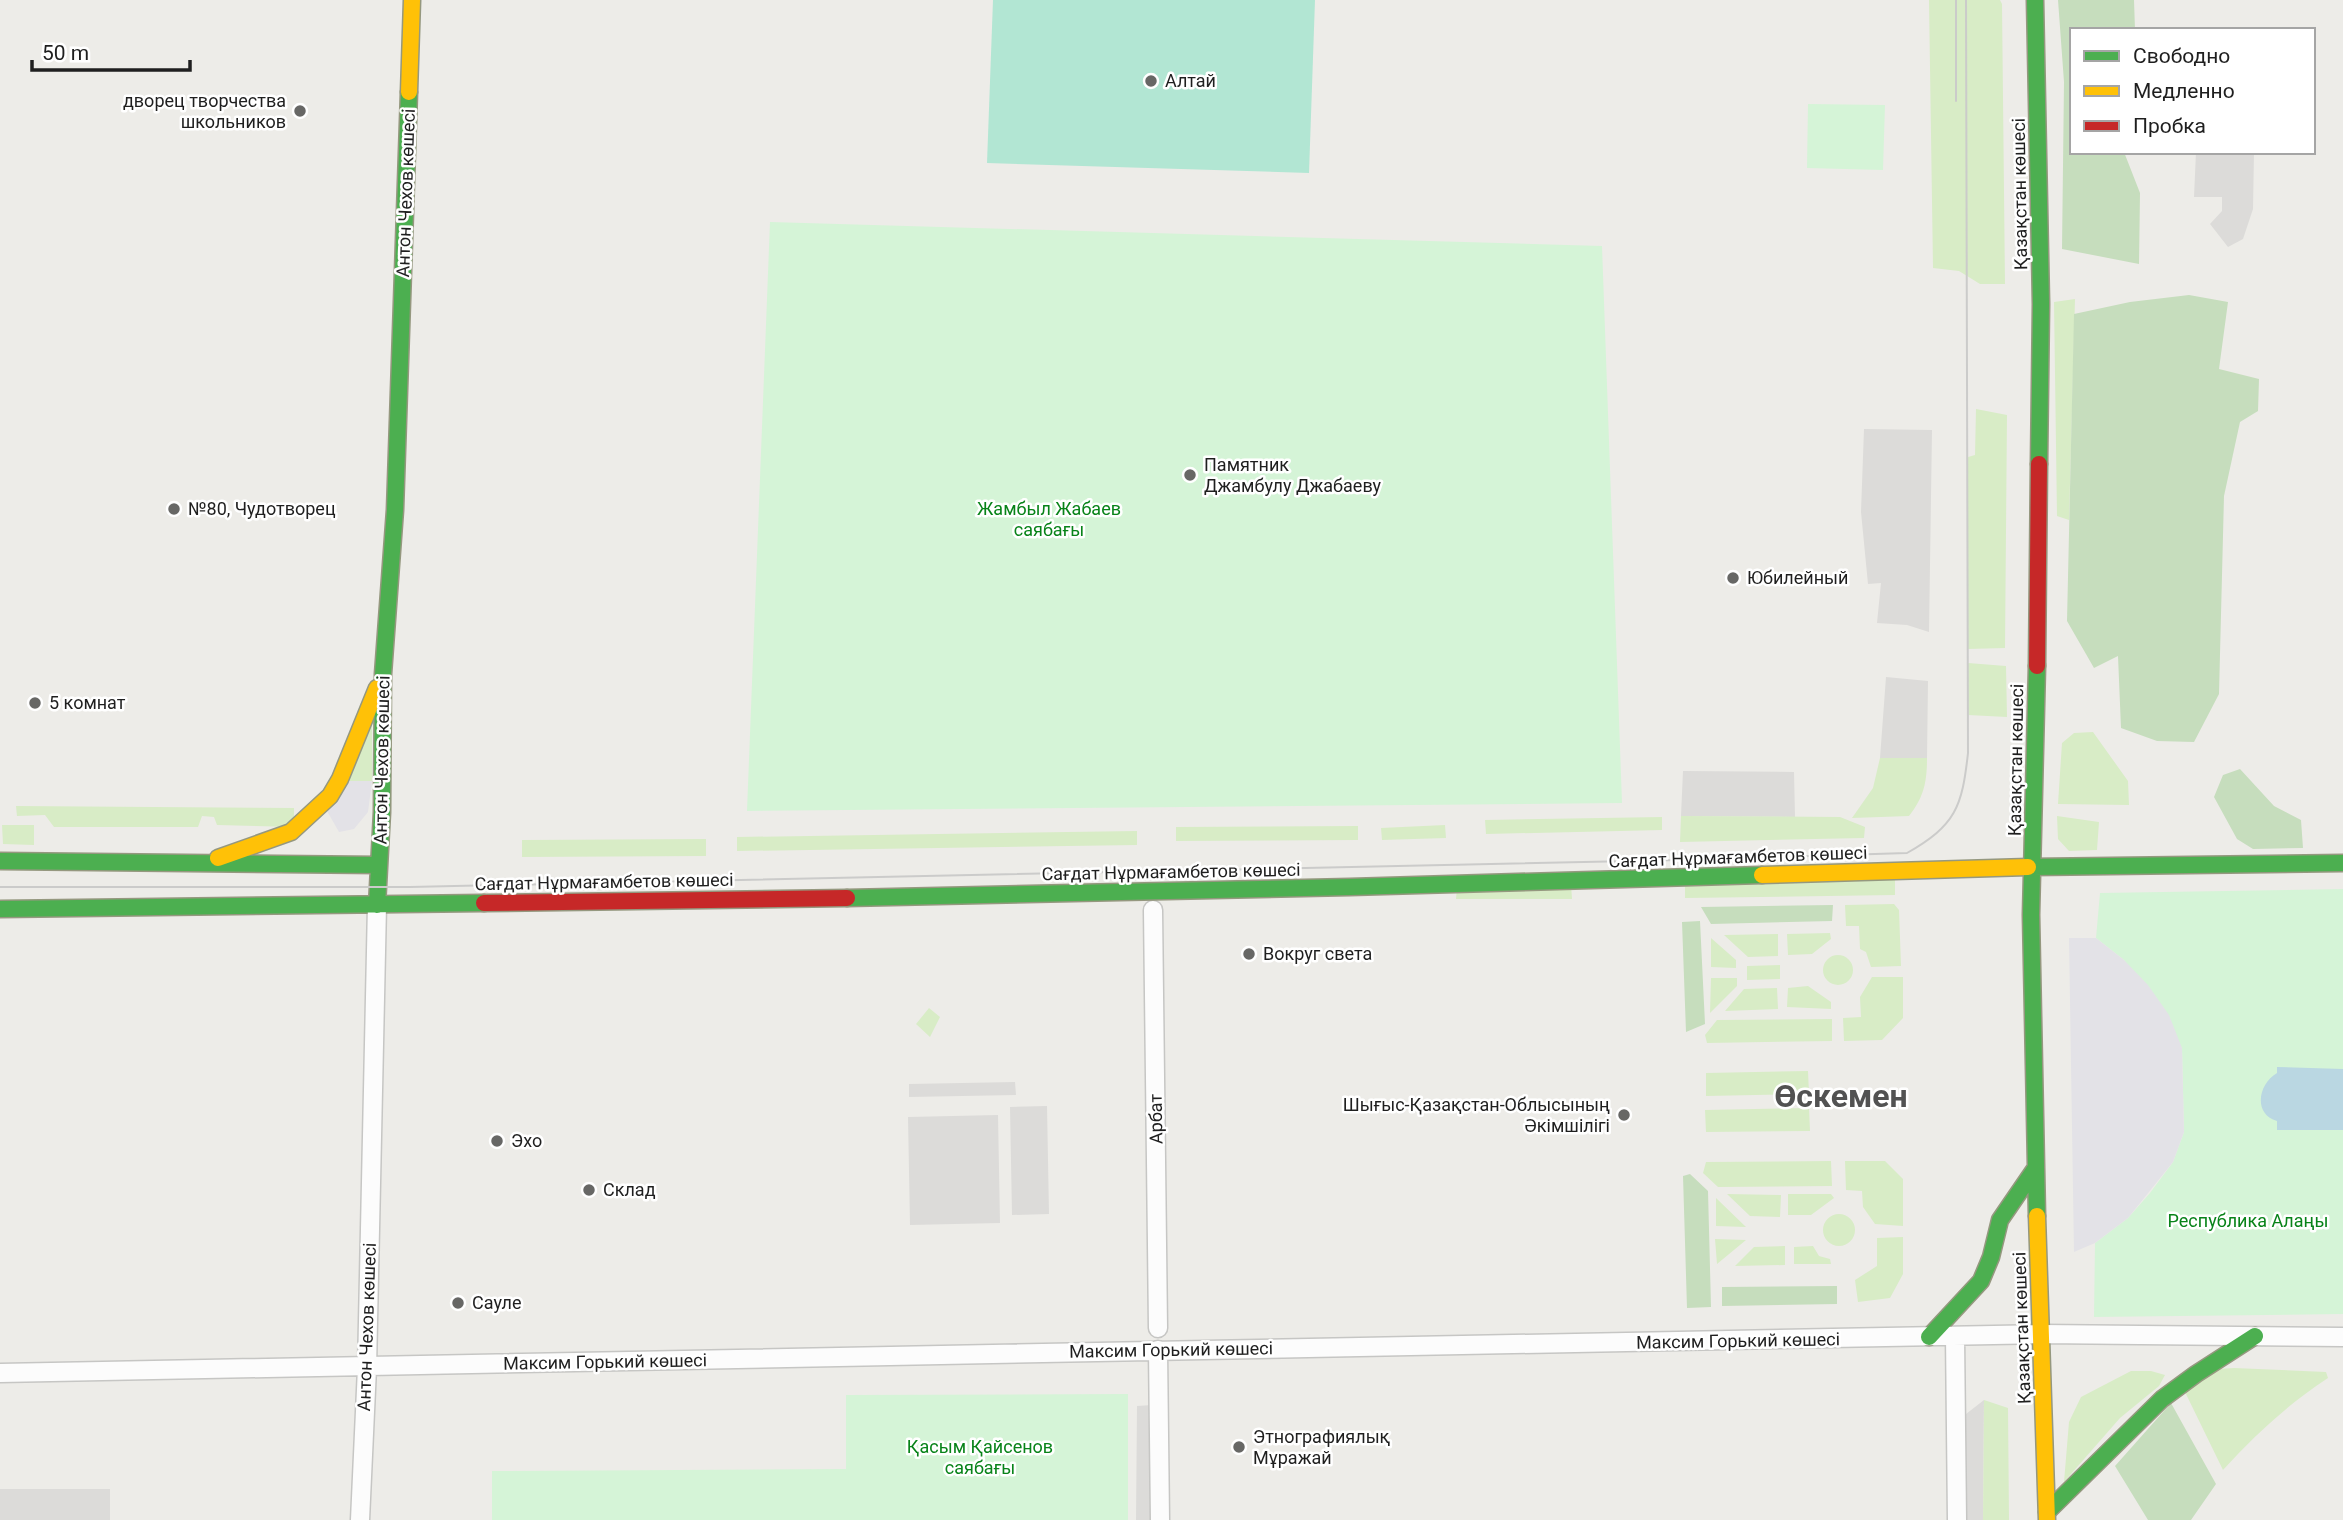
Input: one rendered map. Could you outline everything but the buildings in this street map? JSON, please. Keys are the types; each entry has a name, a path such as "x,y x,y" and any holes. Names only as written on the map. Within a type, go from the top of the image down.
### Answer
{"main road":[{"name":"Антон Чехов көшесі","path":"377,905 382,812 383,674 395,519 412,0"},
{"name":"Қазақстан көшесі","path":"2035,0 2041,304 2034,867 2031,915 2035,1169 2047,1516"},
{"path":"202,864 291,832 331,796 383,674"},
{"path":"0,861 379,865"},
{"name":"Сағдат Нұрмағамбетов көшесі","path":"0,909 1323,888 2034,867 2343,863"},
{"path":"1929,1337 1981,1281 1991,1257 2000,1220 2035,1169"},
{"path":"2047,1516 2124,1434 2164,1397 2255,1336"}],"street":[{"name":"Антон Чехов көшесі","path":"360,1520 367,1368 377,905"},
{"name":"Арбат","path":"1153,909 1158,1328"},
{"name":"Максим Горький көшесі","path":"0,1373 2042,1334 2343,1337"},
{"path":"1955,1336 1957,1520"},
{"path":"1158,1350 1160,1520"}],"shaded area":[{"path":"2196,154 2254,154 2253,209 2243,239 2228,247 2210,224 2222,211 2222,197 2194,197"},
{"path":"1864,429 1932,430 1929,632 1907,625 1877,623 1881,583 1868,584 1861,512"},
{"path":"1886,677 1928,681 1927,758 1880,758"},
{"path":"1683,771 1794,772 1795,817 1681,816"},
{"path":"349,781 372,781 368,812 354,829 339,832 327,811"},
{"path":"2069,938 2096,938 2124,960 2148,985 2169,1015 2182,1048 2184,1132 2173,1162 2128,1218 2095,1243 2074,1252"},
{"path":"1015,1082 1016,1095 909,1097 909,1084"},
{"path":"1047,1106 1049,1214 1012,1215 1010,1107"},
{"path":"998,1115 1000,1223 910,1225 908,1117"},
{"path":"1984,1400 1983,1520 1956,1520 1957,1421"},
{"path":"1152,1405 1152,1520 1136,1520 1137,1406"},
{"path":"0,1489 110,1489 110,1520 0,1520"}],"green space":[{"name":"Алтай","path":"993,0 1315,0 1309,173 987,163"},
{"path":"1929,0 2000,0 2002,4 2005,284 1980,284 1959,271 1933,268"},
{"path":"2058,0 2134,0 2135,28 2070,28 2070,154 2125,154 2140,193 2139,264 2062,249 2064,82"},
{"path":"1808,104 1885,105 1883,170 1807,168"},
{"name":"Жамбыл Жабаев саябағы","path":"770,222 1602,246 1622,803 747,811"},
{"path":"2189,295 2228,302 2219,369 2259,379 2258,411 2240,422 2224,496 2219,694 2194,742 2157,741 2121,728 2118,656 2094,668 2067,621 2074,314 2130,302"},
{"path":"2075,299 2069,520 2057,516 2054,302"},
{"path":"1976,409 2007,415 2005,648 1968,649 1968,457 1975,455"},
{"path":"1968,663 2006,666 2007,717 1968,715"},
{"path":"372,718 372,781 349,781"},
{"path":"2093,732 2128,781 2129,805 2058,804 2062,743 2074,733"},
{"path":"1880,758 1927,758 1921,796 1909,816 1852,818 1873,788"},
{"path":"2240,769 2274,806 2301,820 2303,848 2253,849 2237,839 2214,797 2223,775"},
{"path":"16,806 294,808 294,827 217,825 214,817 202,816 198,827 54,827 45,815 17,816"},
{"path":"1681,816 1840,817 1865,827 1864,838 1680,842"},
{"path":"2057,816 2099,822 2097,850 2069,851 2058,839"},
{"path":"1662,817 1662,830 1486,834 1485,820"},
{"path":"2,825 34,825 34,845 3,844"},
{"path":"1445,825 1446,838 1382,840 1381,828"},
{"path":"1358,826 1358,840 1176,841 1176,827"},
{"path":"1137,831 1137,845 737,851 737,837"},
{"path":"706,839 706,856 522,857 522,840"},
{"path":"1895,878 1895,895 1685,898 1685,883"},
{"path":"1571,884 1572,899 1456,899 1457,887"},
{"name":"Республика Алаңы","path":"2343,889 2343,1314 2094,1317 2095,1243 2128,1218 2150,1193 2173,1162 2184,1132 2182,1048 2124,960 2096,938 2100,893"},
{"path":"1894,904 1899,910 1901,966 1871,967 1866,952 1860,949 1859,926 1846,926 1845,905"},
{"path":"1833,905 1832,921 1711,924 1701,907"},
{"path":"1700,921 1705,1024 1686,1032 1682,922"},
{"path":"1830,933 1831,939 1812,954 1788,955 1787,934"},
{"path":"1778,934 1778,956 1748,957 1724,935"},
{"path":"1711,938 1736,960 1736,968 1711,967"},
{"path":"1838,955 1849,959 1853,970 1849,981 1838,985 1827,981 1823,970 1827,959"},
{"path":"1780,965 1780,979 1747,980 1747,966"},
{"path":"1872,977 1903,977 1903,1018 1882,1040 1844,1041 1843,1018 1861,1017 1860,997"},
{"path":"1711,978 1737,978 1737,986 1710,1013"},
{"path":"1808,986 1831,1002 1831,1009 1787,1007 1788,988"},
{"path":"1777,988 1778,1009 1725,1011 1744,989"},
{"path":"929,1008 940,1017 930,1037 916,1024"},
{"path":"1832,1019 1832,1041 1707,1043 1705,1035 1717,1020"},
{"path":"1808,1071 1809,1094 1706,1096 1706,1073"},
{"path":"1809,1108 1810,1131 1706,1132 1705,1110"},
{"path":"1831,1161 1832,1186 1718,1187 1703,1173 1706,1162"},
{"path":"1845,1161 1885,1161 1903,1179 1903,1226 1875,1224 1863,1207 1862,1191 1846,1190"},
{"path":"1690,1174 1708,1191 1711,1307 1687,1308 1683,1176"},
{"path":"1727,1194 1781,1195 1780,1217 1750,1216"},
{"path":"1788,1194 1831,1194 1834,1198 1811,1215 1788,1215"},
{"path":"1716,1198 1746,1227 1716,1226"},
{"path":"1839,1214 1850,1219 1855,1230 1850,1241 1839,1246 1828,1241 1823,1230 1828,1219"},
{"path":"1903,1237 1903,1274 1890,1298 1858,1302 1855,1280 1877,1266 1877,1238"},
{"path":"1715,1239 1746,1240 1717,1264"},
{"path":"1785,1246 1785,1265 1735,1266 1754,1247"},
{"path":"1813,1246 1819,1256 1830,1259 1831,1264 1794,1264 1794,1247"},
{"path":"1837,1286 1837,1304 1722,1306 1722,1287"},
{"path":"2218,1369 2326,1372 2328,1378 2272,1421 2223,1470 2185,1392"},
{"path":"2131,1371 2151,1371 2165,1375 2159,1386 2120,1418 2064,1482 2069,1422 2081,1397"},
{"name":"Қасым Қайсенов саябағы","path":"1128,1394 1128,1520 492,1520 492,1471 846,1469 846,1395"},
{"path":"1984,1400 2008,1408 2009,1520 1983,1520"},
{"path":"2171,1403 2216,1484 2191,1520 2148,1520 2115,1466"}],"water":[{"path":"2277,1067 2343,1069 2343,1130 2277,1130 2277,1121 2264,1112 2261,1098 2266,1084 2277,1073"}],"tram line":[{"path":"1956,0 1956,101"},
{"path":"0,887 410,887 1907,853 1936,833 1954,813 1963,787 1968,753 1966,0"}],"traffic: fast":[{"path":"2035,0 2041,304 2039,464"},
{"path":"377,905 382,812 383,674 395,510 409,92"},
{"path":"2037,666 2031,915 2037,1216"},
{"path":"0,861 379,865"},
{"path":"2028,867 2343,863"},
{"path":"847,898 1762,875"},
{"path":"0,909 484,903"},
{"path":"1929,1337 1981,1281 1991,1257 2000,1220 2035,1169"},
{"path":"2047,1512 2162,1399 2255,1336"}],"traffic: slow":[{"path":"409,92 412,0"},
{"path":"218,858 291,832 330,796 340,779 377,688"},
{"path":"1762,875 2028,867"},
{"path":"2037,1216 2047,1520"}],"traffic: jam":[{"path":"2037,666 2039,464"},
{"path":"484,903 847,898"}],"place":[{"name":"Алтай","path":"1151,81"},
{"name":"дворец творчества школьников","path":"300,111"},
{"name":"Памятник Джамбулу Джабаеву","path":"1190,475"},
{"name":"№80, Чудотворец","path":"174,509"},
{"name":"Юбилейный","path":"1733,578"},
{"name":"5 комнат","path":"35,703"},
{"name":"Вокруг света","path":"1249,954"},
{"name":"Шығыс-Қазақстан-Облысының Әкімшілігі","path":"1624,1115"},
{"name":"Эхо","path":"497,1141"},
{"name":"Склад","path":"589,1190"},
{"name":"Сауле","path":"458,1303"},
{"name":"Этнографиялық Мұражай","path":"1239,1447"}],"district":[{"name":"Өскемен","path":"1841,1096"}]}
